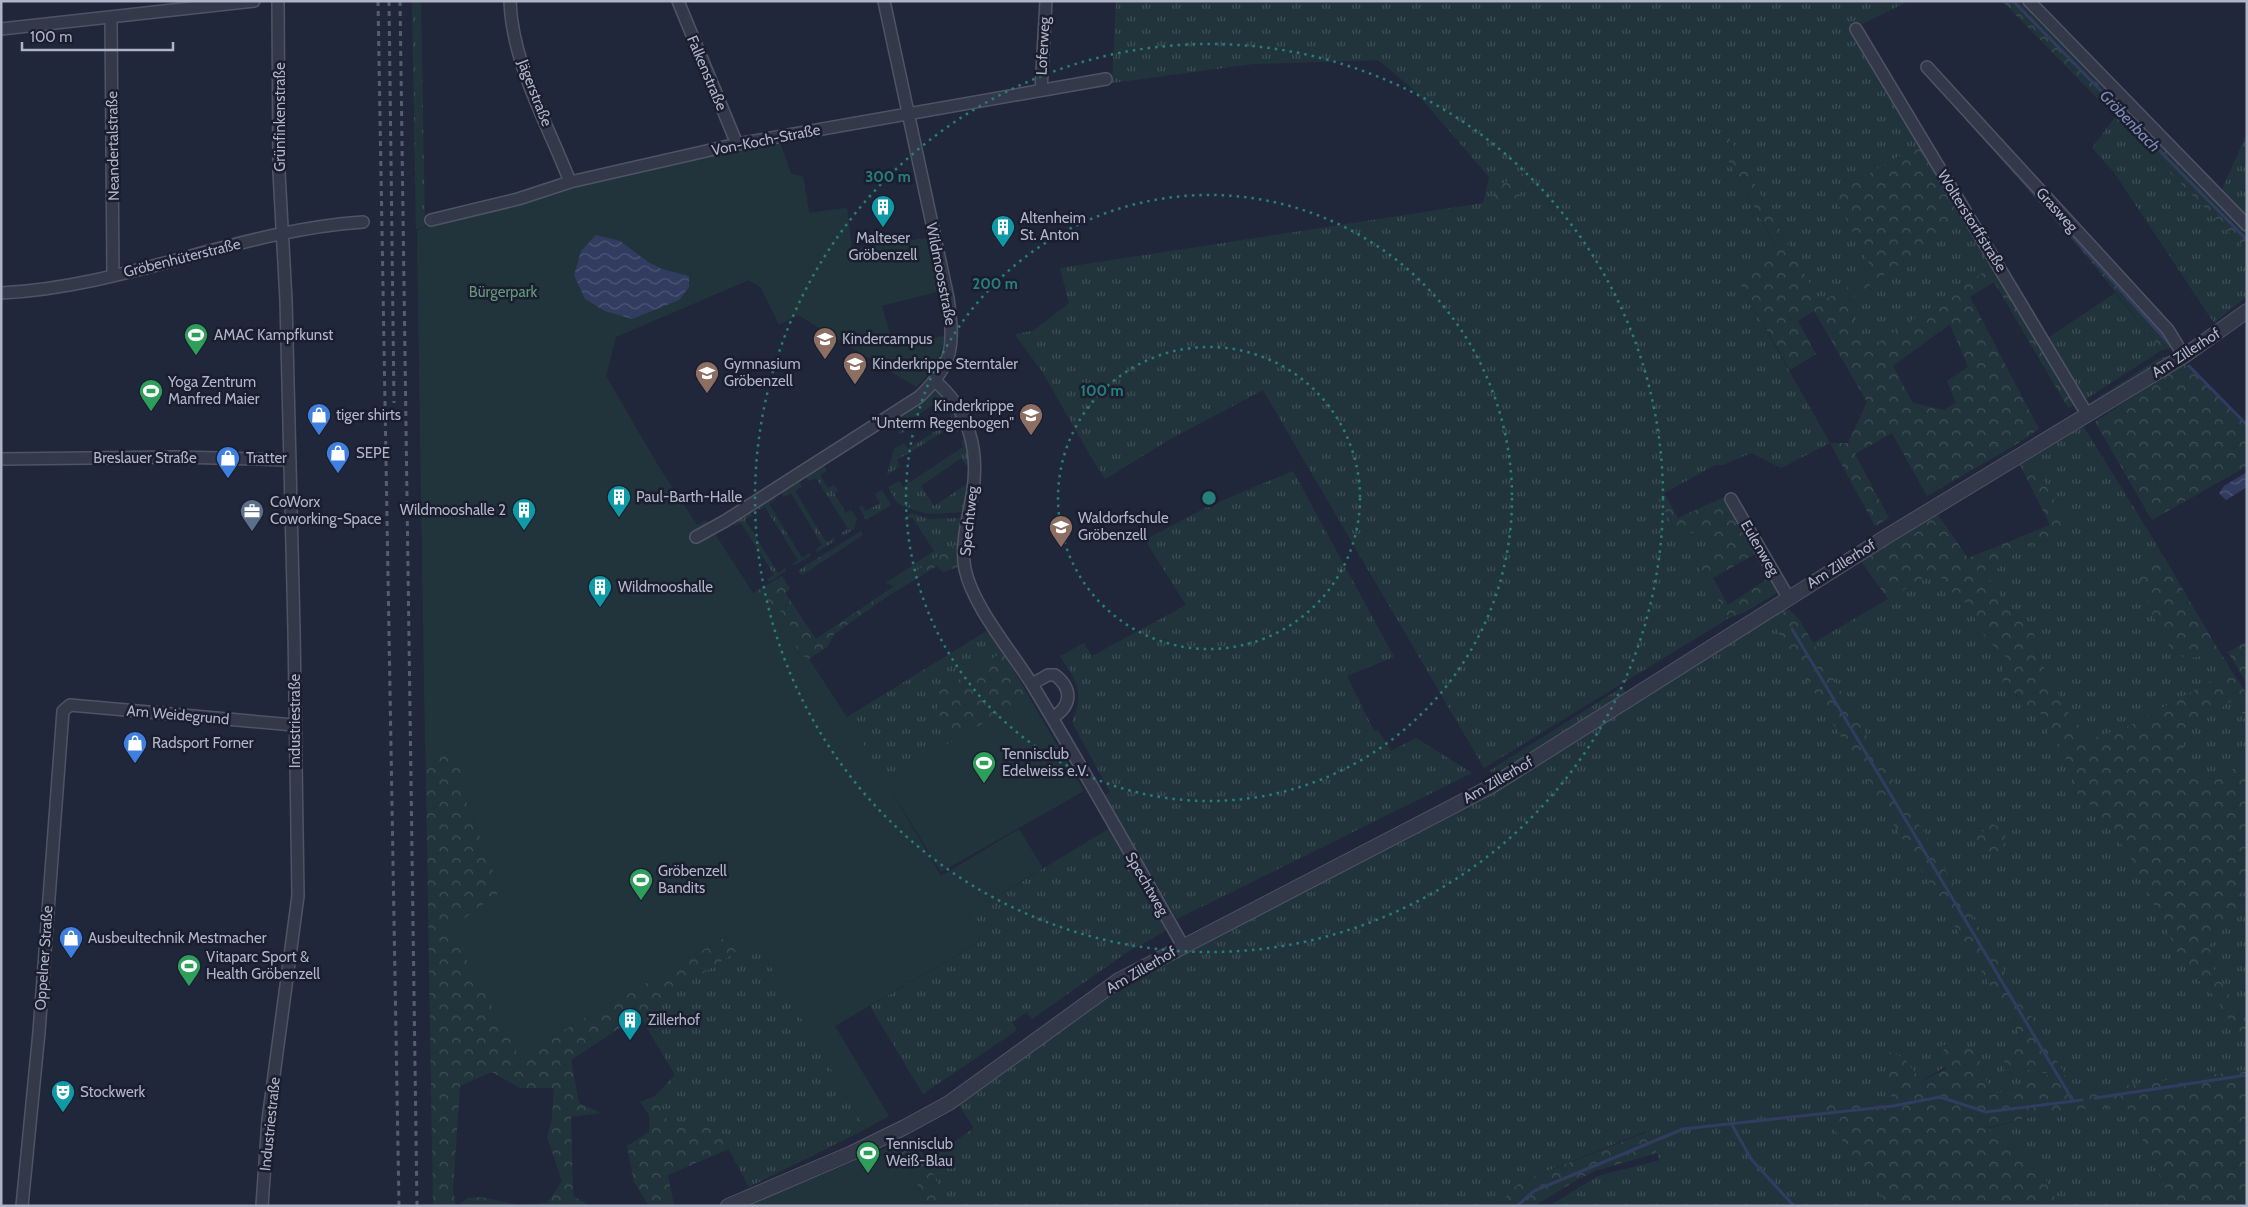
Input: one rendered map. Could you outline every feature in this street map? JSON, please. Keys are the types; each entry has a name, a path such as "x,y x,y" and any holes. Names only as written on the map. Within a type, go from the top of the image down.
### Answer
{"street":[{"path":"1,29 254,1"},
{"name":"Grünfinkenstraße","path":"278,1 280,172 284,233"},
{"name":"Jägerstraße","path":"510,1 513,35 528,80 570,182"},
{"name":"Falkenstraße","path":"678,1 737,144"},
{"name":"Wildmoosstraße","path":"696,537 919,397 935,382 951,348 953,335 942,266 884,1"},
{"name":"Loferweg","path":"1041,90 1046,1"},
{"path":"2029,1 2247,224"},
{"name":"Neandertalstraße","path":"111,17 113,276"},
{"name":"Wolterstorffstraße","path":"1856,29 2087,414"},
{"name":"Grasweg","path":"1927,67 2168,330 2184,356"},
{"name":"Von-Koch-Straße","path":"430,220 518,199 570,182 737,144 1106,79"},
{"name":"Gröbenhüterstraße","path":"1,294 70,287 284,233 335,224 364,222"},
{"name":"Industriestraße","path":"262,1206 268,1120 297,909 294,630 284,233"},
{"name":"Am Zillerhof","path":"728,1206 869,1146 949,1103 1119,980 1490,787 1788,597 2184,356 2247,311"},
{"name":"Spechtweg","path":"935,382 950,394 957,404 969,430 973,448 975,466 964,544 965,569 976,598 1032,684 1183,946"},
{"name":"Breslauer Straße","path":"1,459 177,457 289,460"},
{"name":"Eulenweg","path":"1731,499 1788,597"},
{"path":"1032,684 1048,675 1056,675 1064,682 1068,693 1067,702 1060,713 1052,718"},
{"name":"Am Weidegrund","path":"64,711 70,705 294,725"},
{"name":"Oppelner Straße","path":"22,1206 39,1032 64,711"}],"green space":[{"path":"412,1 421,1 425,227 416,229"},
{"path":"1116,1 1907,2 1850,30 1919,145 1833,194 1874,273 1820,302 1726,132 1714,136 1776,246 1737,279 1830,443 1781,468 1751,453 1723,465 1715,465 1657,497 1680,538 1704,528 1715,542 1696,564 1729,618 1484,768 1263,390 1167,441 1105,479 1043,373 1015,334 1033,331 1069,303 1060,268 1483,203 1489,177 1413,89 1378,60 1253,64 1112,83"},
{"path":"2002,1 2018,1 2247,228 2247,251"},
{"path":"2116,116 2247,251 2247,296 2214,323 2113,171 2092,148"},
{"path":"1726,132 1820,302 1874,273 1833,194 1919,145 1965,217 1845,303 1870,348 1996,264 2078,404 2068,408 1994,282 1970,297 2039,429 1927,496 1892,433 1855,454 1889,518 1875,526 1830,443 1848,443 1867,402 1814,311 1798,321 1816,354 1790,370 1737,279 1776,245 1714,136","holes":["1950,324 1968,367 1947,381 1956,403 1944,410 1913,403 1893,366"]},
{"path":"2247,133 2247,228 2217,201"},
{"name":"Bürgerpark","path":"779,140 791,174 803,177 809,213 847,208 852,249 928,238 882,263 656,190 466,800 501,891 519,1056 727,936 744,944 755,939 571,1060 579,1103 601,1113 571,1117 573,1196 591,1206 523,1206 547,1203 562,1181 547,1137 552,1119 554,1088 520,1088 492,1072 460,1086 453,1189 456,1206 433,1206 417,230"},
{"name":"Bürgerpark","path":"779,140 791,174 803,177 809,213 847,208 852,249 928,238 940,291 882,306 894,348 947,335 934,369 916,387 798,315 779,325 761,288 749,280 616,337 606,376 659,467 697,525 706,520 753,593 780,610 799,638 796,646 798,654 809,659 885,780 1029,697 1084,791 941,872 886,782 941,876 1019,829 1043,868 968,914 984,939 835,1026 889,1116 866,1129 755,939 744,944 727,936 519,1056 450,929 501,891 466,800 456,750 425,750 417,230 569,185"},
{"path":"1529,170 1541,172 1508,205 1489,204 1502,184"},
{"path":"2033,189 2177,347 2162,350 2089,259 2029,191"},
{"path":"1965,217 1996,264 1870,349 1845,303"},
{"path":"2115,293 2162,350 2078,404 2042,342"},
{"path":"2176,354 2094,405 2088,404 2158,359"},
{"path":"2185,362 2247,425 2247,466 2152,520 2095,422"},
{"path":"934,390 942,391 951,401 945,405 941,400 906,422 909,428 901,434 898,433 901,417"},
{"path":"954,411 965,427 957,432 953,426 897,460 900,466 887,475 894,449 904,443 908,449 953,420 950,414"},
{"path":"2082,424 2158,547 2136,573 2197,657 2218,649 2231,670 2127,727 2090,740 2067,711 2038,656 2033,626 2012,613 1987,577 2022,547 2047,540 2068,523 2029,457"},
{"path":"966,438 969,441 972,461 966,465 961,458 921,486 934,506 971,482 966,509 963,512 929,514 897,503 888,487 899,481 903,487 963,447 961,441"},
{"path":"2029,457 2068,523 2047,540 2022,547 1987,577 2012,613 2033,626 2038,656 2067,711 2090,739 2127,727 2231,670 2247,694 2247,722 2234,699 2185,731 2183,758 2202,777 2216,780 2247,760 2247,882 2235,910 2209,946 2214,969 2247,1026 2247,1042 2237,1033 2214,996 2179,955 2132,860 2104,819 2084,798 2075,792 2076,772 2067,764 2064,749 2048,735 2045,716 2019,703 2017,694 2003,689 2002,668 2007,658 1980,630 1972,606 1957,598 1936,571 1888,599 1860,560 1936,512 1968,558 2050,525 2019,463"},
{"path":"824,466 827,471 820,475 828,488 834,485 838,491 834,493 846,513 851,510 857,519 854,529 843,536 841,533 848,529 816,478 809,481 806,477"},
{"path":"973,469 971,479 969,472"},
{"path":"1293,471 1394,657 1347,676 1374,731 1378,730 1391,751 1416,738 1472,773 1177,919 1103,796 1110,792 1072,722 1078,703 1077,688 1075,680 1060,656 1084,643 1092,656 1186,605 1145,540 1207,507"},
{"path":"799,482 802,486 795,491 826,542 834,538 835,541 817,552 816,549 822,545 791,493 784,497 781,493"},
{"path":"882,490 891,505 866,520 859,507 862,505 866,511 880,503 875,494"},
{"path":"1664,493 1678,518 1724,497 1759,552 1713,578 1728,605 1773,575 1782,590 1743,613 1729,618 1696,564 1715,542 1704,528 1680,538 1657,497"},
{"path":"773,495 776,499 769,504 802,558 810,553 810,556 795,565 792,564 798,560 765,507 759,510 756,506"},
{"path":"750,512 752,515 745,520 778,573 785,568 786,571 769,582 767,579 774,575 741,523 735,526 732,523"},
{"path":"911,513 929,519 962,518 964,522 960,544 958,543 894,586 886,583 934,551 912,517 905,521 904,519"},
{"path":"861,531 863,535 802,575 799,572 799,570"},
{"path":"958,543 960,544 958,567 943,572 937,566 888,596 834,634 828,646 809,659 798,654 796,646 753,593 782,576 790,589 785,593 816,639"},
{"path":"2158,547 2218,649 2191,658 2181,656 2174,652 2161,632 2136,573"},
{"path":"1936,571 1957,598 1972,606 1980,630 2007,658 2002,668 2020,703 2045,716 2048,735 2064,749 2067,764 2076,772 2075,792 2084,798 2104,819 2132,860 2196,977 2214,996 2237,1033 2247,1042 2247,1070 2075,1092 1813,643"},
{"path":"1788,609 1799,619 2075,1092 2247,1070 2247,1206 2174,1206 2126,1105 2046,1113 1986,1128 2042,1172 2059,1206 1889,1206 1817,1105 1892,1101 1883,1050 1903,1057 1922,1081 1946,1069 1943,1045 1976,1049 1991,1095 2016,1088 2051,1074 2022,1069 2004,1075 2005,1049 2023,1040 1777,630 1770,617"},
{"path":"1770,617 2023,1040 2005,1075 2022,1069 2052,1074 2016,1088 1991,1095 1976,1049 1921,1081 1903,1057 1892,1101 1817,1105 1889,1206 1549,1206 1598,1176 1660,1160 1646,1131 1520,1182 1497,1206 948,1206 927,1161 974,1128 958,1104 1126,985 1303,891"},
{"path":"990,629 1003,652 937,693 937,711 955,740 885,781 847,717"},
{"path":"2247,641 2247,684 2228,652"},
{"path":"1003,652 1029,697 955,740 937,711 937,693"},
{"path":"1619,689 1623,689 1627,695 1500,773 1495,775 1489,771"},
{"path":"2234,699 2247,722 2247,760 2216,780 2202,777 2183,758 2185,731"},
{"path":"1992,824 2005,829 2006,842 1996,853 1979,855 1975,846 1978,835"},
{"path":"1110,828 1167,930 1126,953 1032,1019 1027,1012 1012,1022 1017,1030 923,1094 870,1006 983,940 968,914"},
{"path":"2247,882 2247,1026 2214,969 2209,946 2235,910"},
{"path":"755,939 866,1129 749,1187 717,1127 671,1127 655,1096 675,1075 639,1015"},
{"path":"655,1096 671,1127 717,1127 729,1149 668,1175 674,1206 649,1206 634,1182 627,1146 649,1132 649,1115 640,1102"},
{"path":"2126,1105 2174,1206 2059,1206 2042,1172 1986,1129 2046,1113"},
{"path":"1647,1132 1657,1153 1595,1171 1534,1206 1497,1206 1520,1182"},
{"path":"912,1137 927,1161 948,1206 928,1206 896,1144"},
{"name":"Tennisclub Weiß-Blau","path":"896,1144 928,1206 747,1206"},
{"path":"481,1197 523,1206 458,1206 468,1198"}],"water":[{"path":"596,235 620,241 648,262 662,269 689,276 689,287 679,300 632,319 605,311 585,299 574,275 581,251"},
{"path":"2247,472 2247,487 2226,500 2219,493 2224,486"}],"waterway":[{"name":"Gröbenbach","path":"2013,1 2247,240"},
{"path":"1966,118 2171,346"},
{"path":"2189,366 2247,425"},
{"path":"1792,629 2073,1101"},
{"path":"2095,1098 2247,1075"},
{"path":"1517,1206 1534,1191 1683,1129 1893,1106 1940,1097 1986,1112 2082,1100"},
{"path":"1731,1123 1751,1159 1794,1206"}],"railway":[{"path":"378,1 399,1206"},
{"path":"389,1 394,403"},
{"path":"400,1 417,1206"}],"place":[{"name":"Malteser Gröbenzell","path":"883,228"},
{"name":"Altenheim St. Anton","path":"1003,248"},
{"name":"AMAC Kampfkunst","path":"196,356"},
{"name":"Kindercampus","path":"825,360"},
{"name":"Kinderkrippe Sterntaler","path":"855,385"},
{"name":"Gymnasium Gröbenzell","path":"707,394"},
{"name":"Yoga Zentrum Manfred Maier","path":"151,412"},
{"name":"tiger shirts","path":"319,436"},
{"name":"Kinderkrippe \"Unterm Regenbogen\"","path":"1031,436"},
{"name":"SEPE","path":"338,474"},
{"name":"Tratter","path":"228,479"},
{"name":"Paul-Barth-Halle","path":"619,518"},
{"name":"Wildmooshalle 2","path":"524,531"},
{"name":"CoWorx Coworking-Space","path":"252,532"},
{"name":"Waldorfschule Gröbenzell","path":"1061,548"},
{"name":"Wildmooshalle","path":"600,608"},
{"name":"Radsport Forner","path":"135,764"},
{"name":"Tennisclub Edelweiss e.V.","path":"984,784"},
{"name":"Gröbenzell Bandits","path":"641,901"},
{"name":"Ausbeultechnik Mestmacher","path":"71,959"},
{"name":"Vitaparc Sport & Health Gröbenzell","path":"189,987"},
{"name":"Zillerhof","path":"630,1041"},
{"name":"Stockwerk","path":"63,1113"},
{"name":"Tennisclub Weiß-Blau","path":"868,1174"}]}
